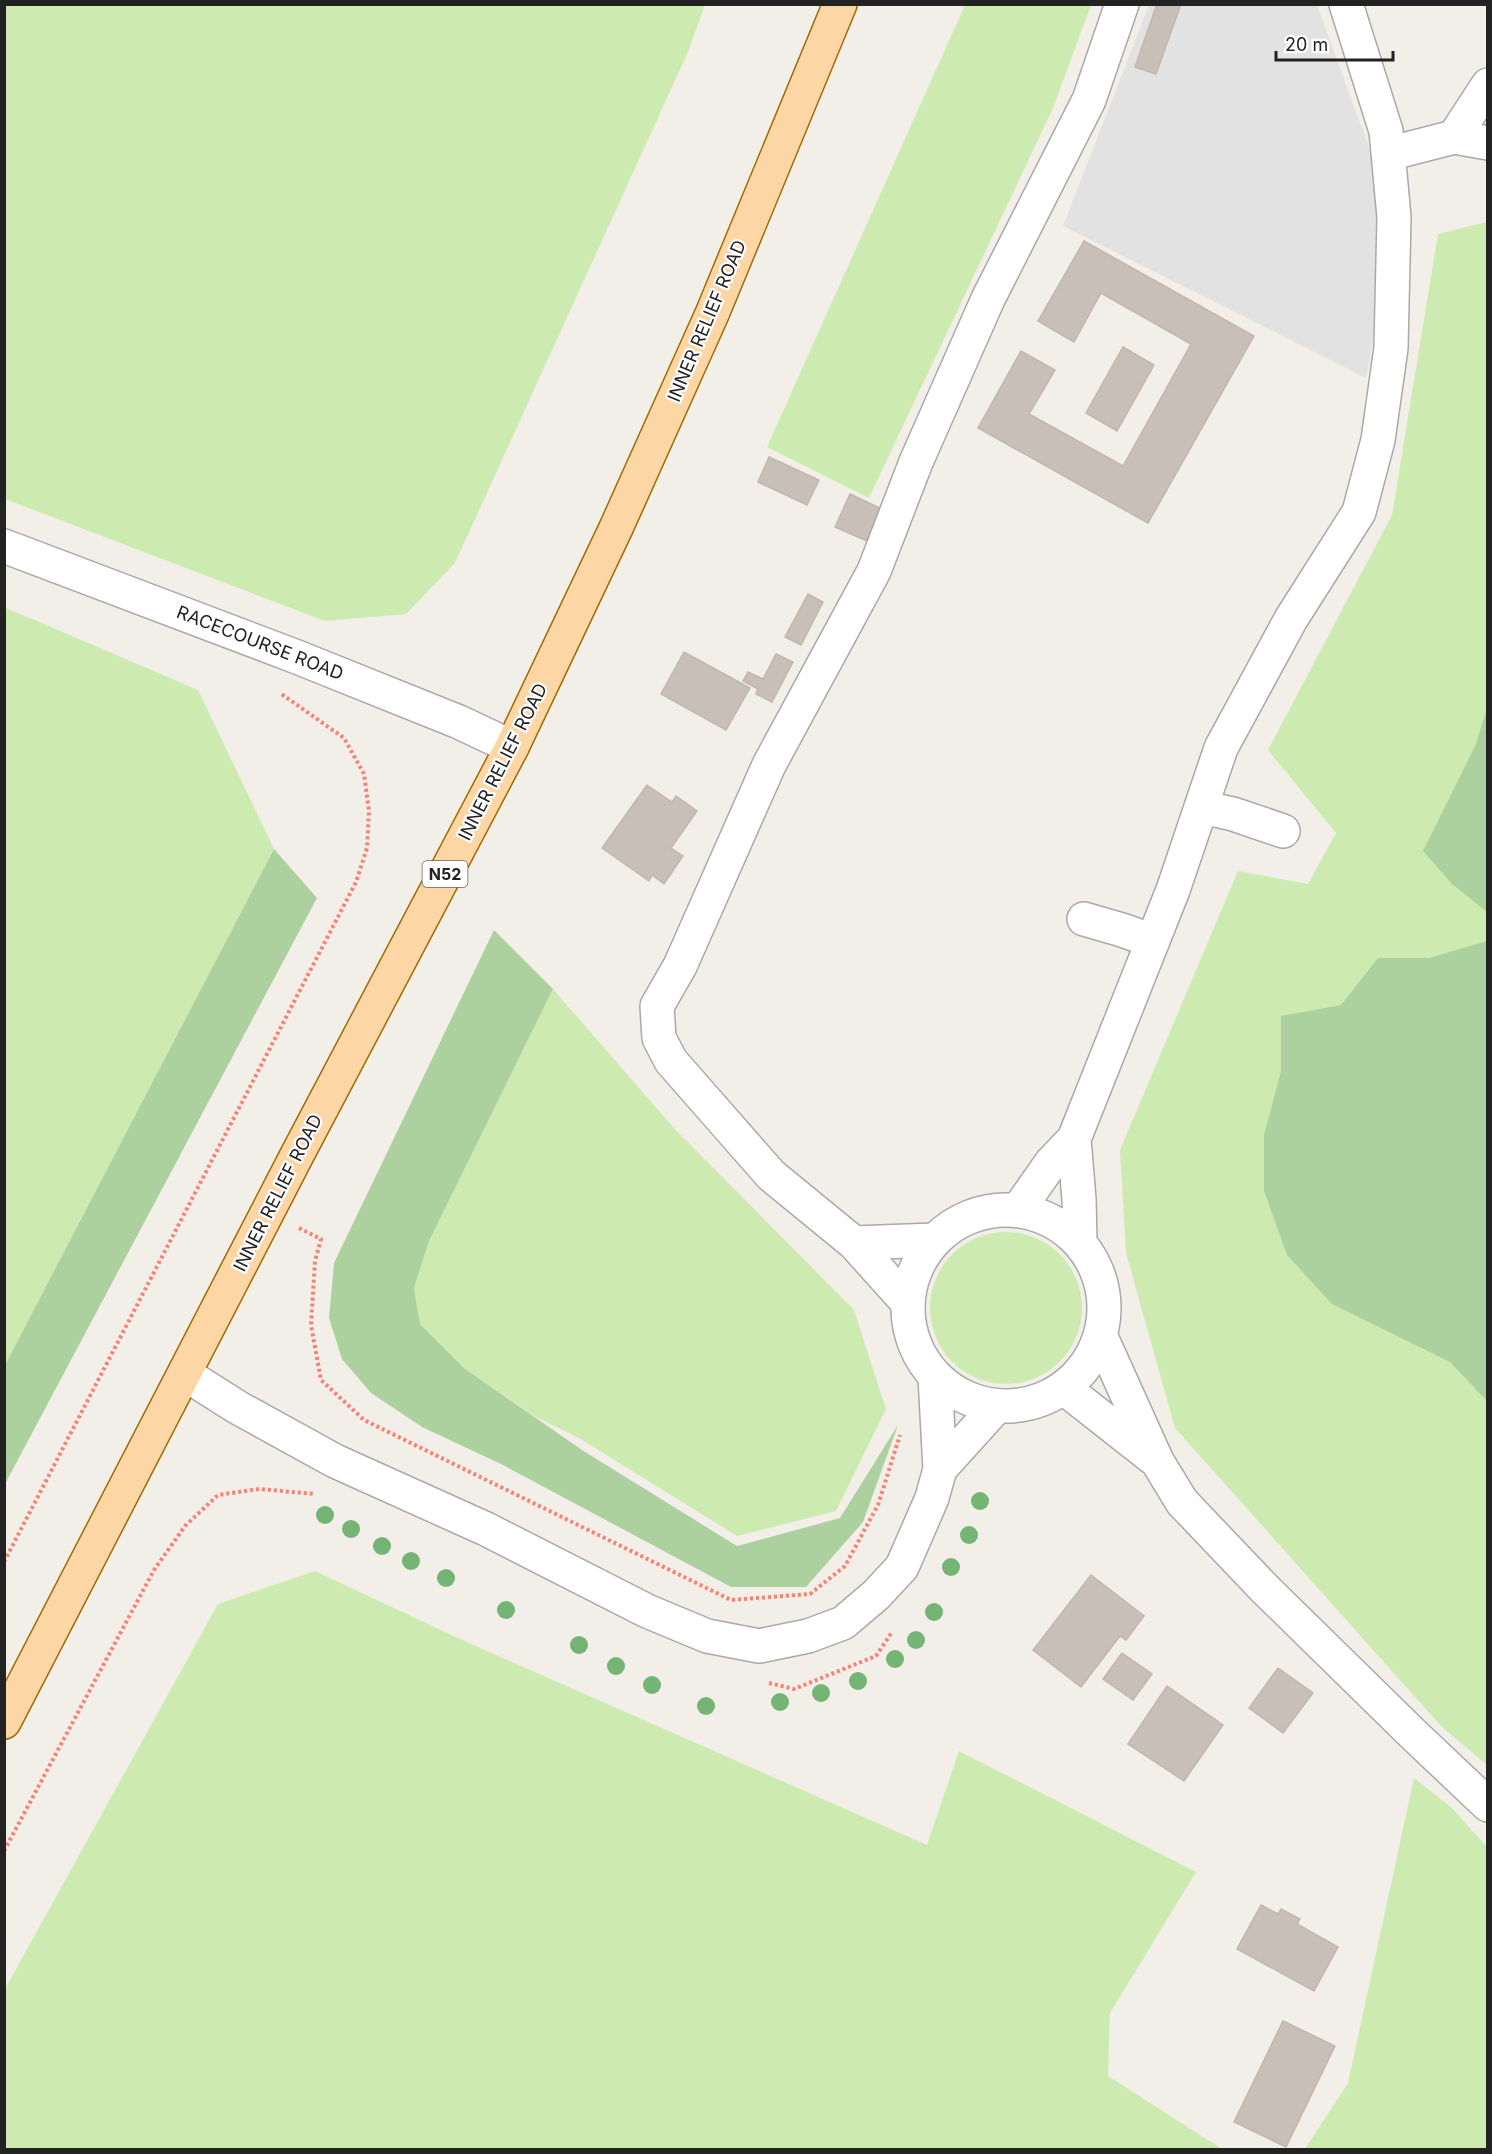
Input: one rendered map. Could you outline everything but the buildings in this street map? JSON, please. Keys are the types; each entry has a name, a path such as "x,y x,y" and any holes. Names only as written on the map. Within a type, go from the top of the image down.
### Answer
{"main road":[{"name":"INNER RELIEF ROAD","path":"4,1722 512,747 616,528 712,314 840,4"}],"street":[{"path":"907,1302 854,1242 771,1175 671,1061 659,1038 657,1006 680,966 769,765 874,571 916,462 988,299 1089,100 1122,4"},
{"path":"1018,1210 1051,1163 1074,1139 1173,890 1221,748 1291,619 1359,512 1378,440 1391,348 1394,217 1386,131 1346,4"},
{"path":"1454,137 1488,85"},
{"path":"1388,154 1454,137 1488,143"},
{"name":"RACECOURSE ROAD","path":"4,546 265,645 459,722 512,747"},
{"path":"1201,807 1233,814 1283,831"},
{"path":"1084,919 1153,941"},
{"path":"1074,1139 1080,1242"},
{"path":"1018,1210 1041,1215 1062,1226 1080,1242 1098,1270 1105,1303 1101,1337 1087,1365 1064,1388 1046,1399 1025,1405 997,1407 974,1402 953,1391 935,1377 921,1359 909,1332 907,1302 911,1279 920,1258 934,1240 958,1222 987,1211 1018,1210"},
{"path":"854,1242 934,1240"},
{"path":"1101,1337 1157,1461 1182,1502 1222,1545 1488,1805"},
{"path":"185,1374 237,1407 336,1461 486,1529 647,1611 707,1636 759,1646 808,1636 843,1623 876,1595 902,1566 932,1498 940,1468 935,1377"},
{"path":"1064,1388 1157,1461"},
{"path":"940,1468 997,1407"}],"path":[{"path":"4,1562 356,882 367,848 369,811 364,774 344,738 279,692"},
{"path":"268,1212 321,1239 315,1261 311,1325 321,1380 364,1420 731,1600 810,1594 845,1566 878,1505 903,1425"},
{"path":"4,1851 154,1570"}],"green space":[{"path":"4,5 705,5 688,52 455,563 406,614 325,621 5,499"},
{"path":"965,5 1091,5 1053,108 869,498 767,447"},
{"path":"1487,222 1487,1765 1441,1726 1175,1428 1126,1253 1120,1150 1238,871 1308,884 1336,833 1268,750 1392,515 1438,234"},
{"path":"4,607 198,690 274,849 5,1365"},
{"path":"1487,709 1488,912 1452,884 1423,851 1475,746"},
{"path":"274,849 317,898 5,1484 5,1365"},
{"path":"494,930 553,989 429,1241 414,1288 420,1324 464,1368 582,1450 737,1546 840,1518 898,1425 863,1522 806,1587 731,1587 503,1465 422,1427 371,1393 342,1359 329,1318 334,1263"},
{"path":"1488,941 1487,1401 1450,1362 1332,1304 1287,1255 1264,1191 1264,1135 1281,1071 1281,1016 1341,1005 1378,958 1429,958"},
{"path":"553,989 672,1126 854,1310 886,1409 836,1511 737,1536 579,1438 536,1417 464,1368 420,1324 414,1288 429,1241"},
{"path":"1006,1232 1035,1238 1060,1254 1076,1279 1082,1308 1076,1337 1060,1362 1035,1378 1006,1384 977,1378 952,1362 936,1337 930,1308 936,1279 952,1254 977,1238"},
{"path":"315,1571 460,1639 927,1845 959,1751 1196,1872 1110,2013 1108,2076 1222,2149 5,2149 5,1989 218,1604"},
{"path":"1414,1778 1452,1808 1487,1847 1487,2149 1305,2149 1348,2083"}],"shaded area":[{"path":"1149,5 1317,5 1374,161 1381,207 1376,325 1366,378 1063,226"}]}
